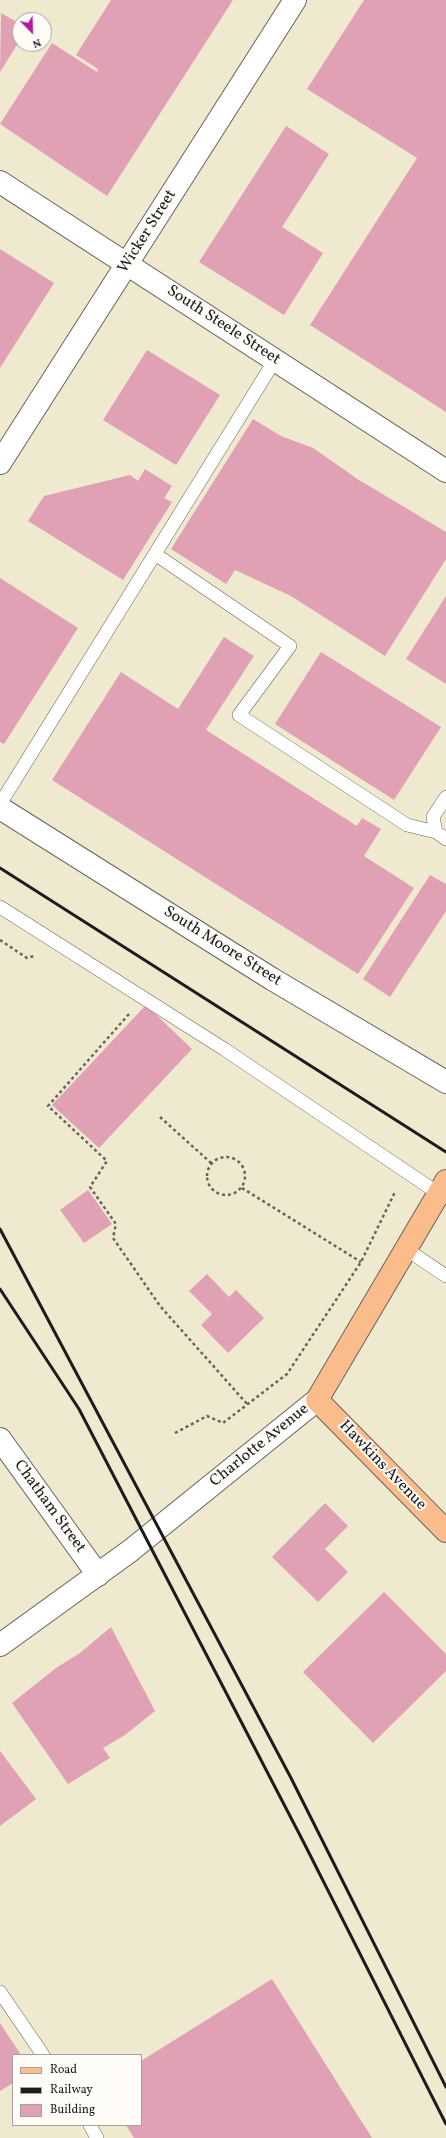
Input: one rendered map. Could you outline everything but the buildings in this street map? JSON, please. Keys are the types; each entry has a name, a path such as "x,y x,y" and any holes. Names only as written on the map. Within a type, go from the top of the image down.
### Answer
{"main road":[{"name":"Charlotte Avenue","path":"318,1400 406,1249 444,1191"},
{"name":"Hawkins Avenue","path":"318,1400 446,1531"}],"street":[{"name":"Wicker Street","path":"0,463 295,0"},
{"name":"South Steele Street","path":"0,182 446,471"},
{"name":"South Moore Street","path":"0,808 266,975 446,1082"},
{"name":"Charlotte Avenue","path":"0,1645 98,1575 318,1400"},
{"name":"Chatham Street","path":"0,1439 98,1575"}],"lane":[{"path":"0,804 275,360"},
{"path":"155,554 290,646 239,715 407,825 441,835"},
{"path":"441,835 433,817 446,797"},
{"path":"0,907 444,1191"},
{"path":"406,1249 446,1276"},
{"path":"0,1992 42,2054"},
{"path":"91,2126 97,2138"}],"path":[{"path":"0,940 27,958 37,955"},
{"path":"133,1009 48,1106 107,1160 90,1187 116,1224 113,1238 160,1306 248,1405"},
{"path":"160,1117 211,1164"},
{"path":"223,1157 236,1159 241,1163 246,1175 242,1188 232,1195 226,1196 214,1192 210,1187 207,1175 211,1164 223,1157"},
{"path":"242,1188 361,1262"},
{"path":"175,1434 207,1416 223,1423 287,1374 361,1262 395,1192 393,1189"}],"railway":[{"path":"0,868 446,1152"},
{"path":"0,1229 291,1778 446,2087"},
{"path":"0,1289 79,1409 304,1843 446,2124"}]}
